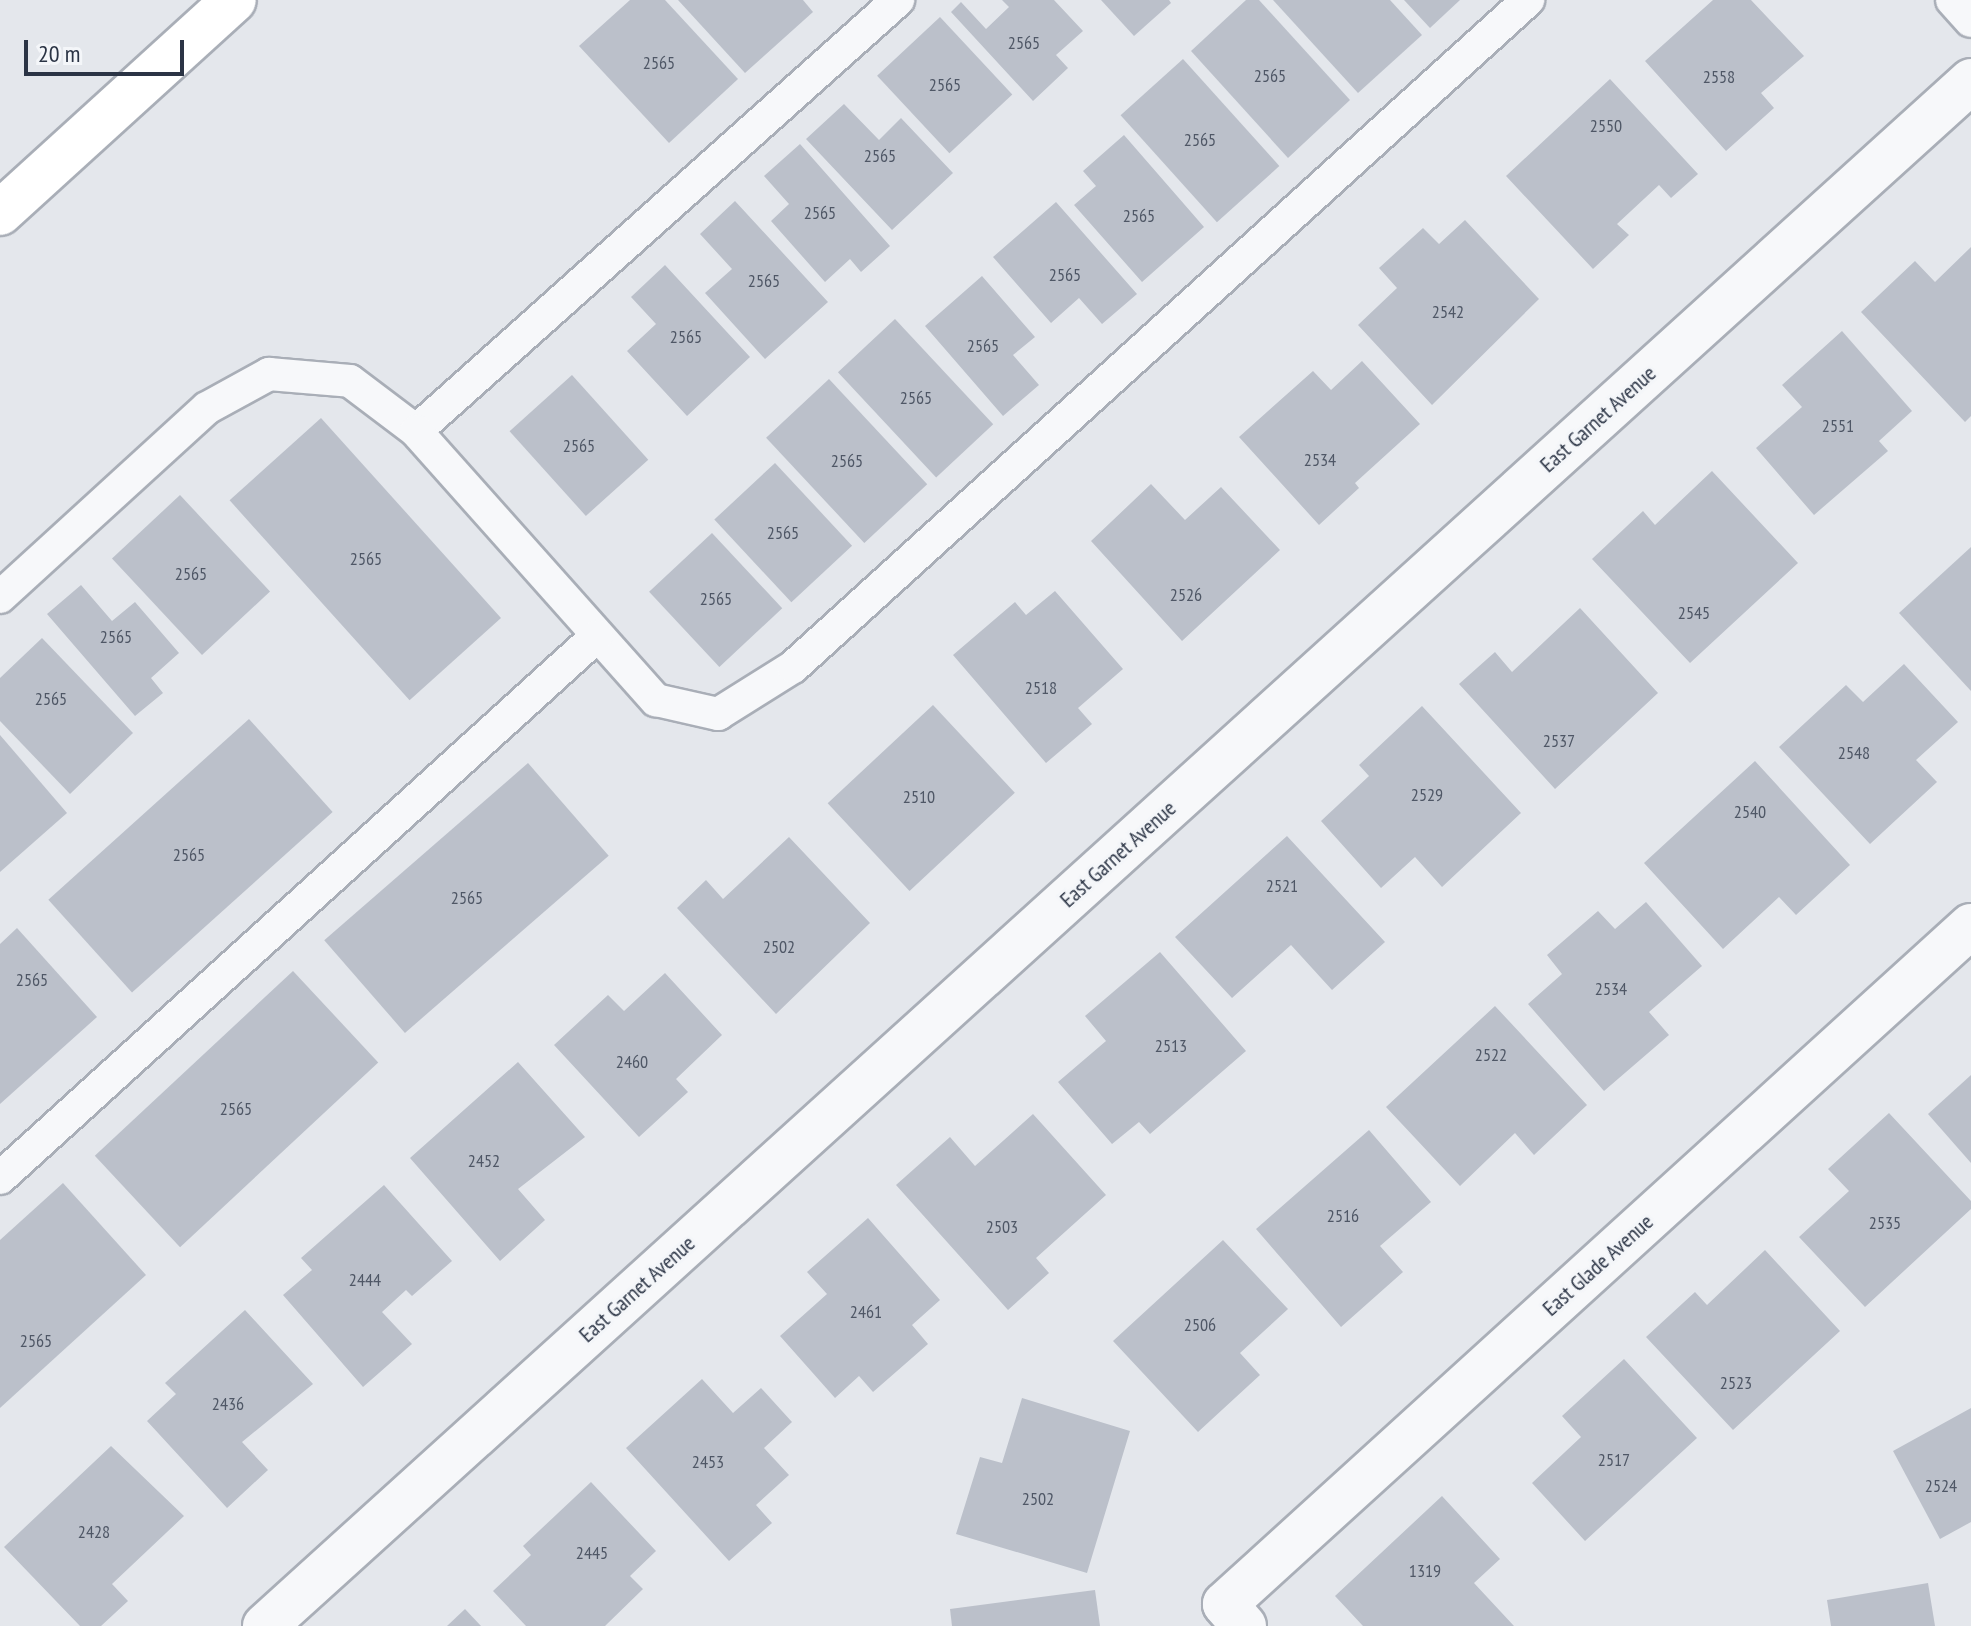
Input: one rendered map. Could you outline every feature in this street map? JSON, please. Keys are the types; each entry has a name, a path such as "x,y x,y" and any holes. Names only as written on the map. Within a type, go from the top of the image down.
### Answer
{"main road":[{"path":"0,213 234,0"}],"street":[{"name":"East Garnet Avenue","path":"265,1626 1971,81"},
{"name":"East Glade Avenue","path":"1234,1615 1971,926"}],"lane":[{"path":"416,431 898,0"},
{"path":"0,597 207,408 269,374 350,381 416,431 656,700 718,714 793,667 1528,0"},
{"path":"1952,0 1971,21"},
{"path":"0,1178 597,636"}],"building":[{"path":"630,0 665,0 738,79 669,143 579,46"},
{"path":"678,0 803,0 813,12 745,73"},
{"path":"1002,0 1054,0 1083,31 1056,55 1068,68 1033,101 951,12 961,2 986,29 1009,7"},
{"path":"1101,0 1169,0 1171,3 1134,36"},
{"path":"1246,0 1259,0 1350,100 1288,158 1191,51"},
{"path":"1273,0 1390,0 1422,35 1358,93"},
{"path":"1404,0 1460,0 1430,28"},
{"path":"1713,0 1751,0 1804,56 1761,93 1774,108 1726,151 1645,61"},
{"path":"940,17 1012,95 949,153 877,76"},
{"path":"1183,59 1279,166 1217,222 1121,115"},
{"path":"1610,79 1698,174 1671,198 1659,185 1617,224 1629,235 1593,269 1506,176"},
{"path":"844,104 879,140 901,118 953,173 892,230 806,139"},
{"path":"1124,135 1204,227 1142,282 1074,205 1096,186 1083,171"},
{"path":"800,144 890,246 861,272 850,259 825,282 771,221 789,204 764,176"},
{"path":"735,201 828,302 765,359 705,293 732,269 700,234"},
{"path":"1056,202 1137,294 1102,324 1079,298 1051,323 993,257"},
{"path":"1465,220 1539,299 1432,405 1358,325 1397,288 1379,268 1423,228 1439,244"},
{"path":"1971,247 1971,416 1965,422 1861,312 1915,261 1935,282"},
{"path":"665,265 750,357 687,416 627,351 656,324 631,297"},
{"path":"982,276 1035,337 1013,355 1039,385 1003,416 925,326"},
{"path":"895,319 993,424 936,478 838,372"},
{"path":"1842,331 1912,411 1879,441 1888,451 1814,515 1756,448 1802,407 1782,385"},
{"path":"1362,361 1420,424 1355,483 1359,488 1319,525 1239,437 1313,371 1331,390"},
{"path":"572,375 648,460 586,516 510,431"},
{"path":"829,379 927,484 864,543 766,438"},
{"path":"321,418 501,618 410,700 230,500"},
{"path":"775,463 852,546 791,602 714,520"},
{"path":"1712,471 1798,563 1690,663 1592,559 1643,511 1655,525"},
{"path":"1151,484 1185,520 1221,487 1280,550 1182,641 1091,541"},
{"path":"180,495 270,592 202,655 112,558"},
{"path":"712,533 782,608 719,667 649,592"},
{"path":"1971,547 1971,691 1899,613"},
{"path":"81,585 112,621 135,602 179,653 151,678 163,693 135,716 47,614"},
{"path":"1055,591 1123,669 1078,708 1092,724 1046,763 953,655 1015,602 1026,615"},
{"path":"1580,608 1658,693 1555,789 1459,684 1495,652 1512,672"},
{"path":"42,638 133,733 70,794 0,721 0,678"},
{"path":"1904,664 1958,722 1916,760 1937,782 1870,844 1779,747 1846,685 1863,702"},
{"path":"933,705 1015,793 910,891 828,803"},
{"path":"1422,706 1521,813 1442,887 1415,857 1381,888 1321,821 1369,776 1359,765"},
{"path":"249,719 333,812 132,993 48,900"},
{"path":"0,735 67,813 0,872"},
{"path":"1755,761 1850,865 1796,915 1779,897 1723,949 1644,863"},
{"path":"528,763 609,856 405,1033 324,940"},
{"path":"1287,836 1385,942 1332,990 1291,945 1232,998 1175,937"},
{"path":"789,837 870,923 776,1014 677,908 706,880 723,899"},
{"path":"1646,902 1702,966 1649,1012 1669,1035 1604,1091 1528,1004 1562,974 1547,955 1598,911 1615,929"},
{"path":"17,928 97,1017 0,1104 0,944"},
{"path":"1160,952 1246,1051 1150,1134 1139,1122 1112,1144 1058,1082 1106,1041 1085,1016"},
{"path":"293,971 378,1062 180,1247 95,1156"},
{"path":"665,973 722,1035 676,1079 688,1092 639,1137 554,1045 608,995 624,1011"},
{"path":"1495,1006 1587,1105 1534,1155 1515,1133 1460,1186 1386,1107"},
{"path":"518,1062 585,1137 518,1189 545,1220 500,1261 410,1158"},
{"path":"1971,1075 1971,1163 1928,1114"},
{"path":"1889,1113 1971,1201 1971,1209 1865,1307 1799,1237 1849,1191 1828,1169"},
{"path":"1033,1114 1106,1195 1036,1258 1049,1273 1008,1310 896,1185 950,1137 975,1166"},
{"path":"1369,1130 1431,1202 1380,1246 1403,1272 1341,1327 1256,1229"},
{"path":"63,1183 146,1275 0,1408 0,1240"},
{"path":"384,1185 452,1261 412,1296 406,1290 382,1312 412,1344 363,1387 283,1295 312,1270 301,1258"},
{"path":"868,1218 940,1300 912,1325 928,1344 873,1392 859,1376 835,1398 780,1336 827,1294 807,1272"},
{"path":"1223,1240 1288,1309 1240,1353 1260,1375 1198,1432 1113,1341"},
{"path":"1765,1250 1840,1331 1733,1430 1646,1337 1695,1292 1707,1305"},
{"path":"245,1310 313,1384 242,1442 268,1470 227,1508 147,1421 176,1394 165,1383"},
{"path":"1624,1359 1697,1438 1585,1541 1532,1483 1581,1437 1562,1416"},
{"path":"702,1379 733,1413 761,1388 792,1422 764,1448 789,1475 756,1505 772,1523 729,1561 626,1448"},
{"path":"1022,1398 1130,1431 1087,1573 956,1534 980,1457 1002,1463"},
{"path":"1971,1408 1971,1522 1940,1539 1893,1451"},
{"path":"111,1446 184,1516 112,1584 128,1601 101,1626 80,1626 4,1547"},
{"path":"591,1482 656,1551 630,1576 643,1589 605,1626 526,1626 493,1591 531,1555 523,1546"},
{"path":"1442,1496 1500,1559 1474,1583 1514,1626 1363,1626 1335,1596"},
{"path":"1928,1583 1935,1626 1831,1626 1827,1600"},
{"path":"1095,1590 1100,1626 952,1626 950,1609"},
{"path":"465,1609 481,1626 447,1626"}]}
